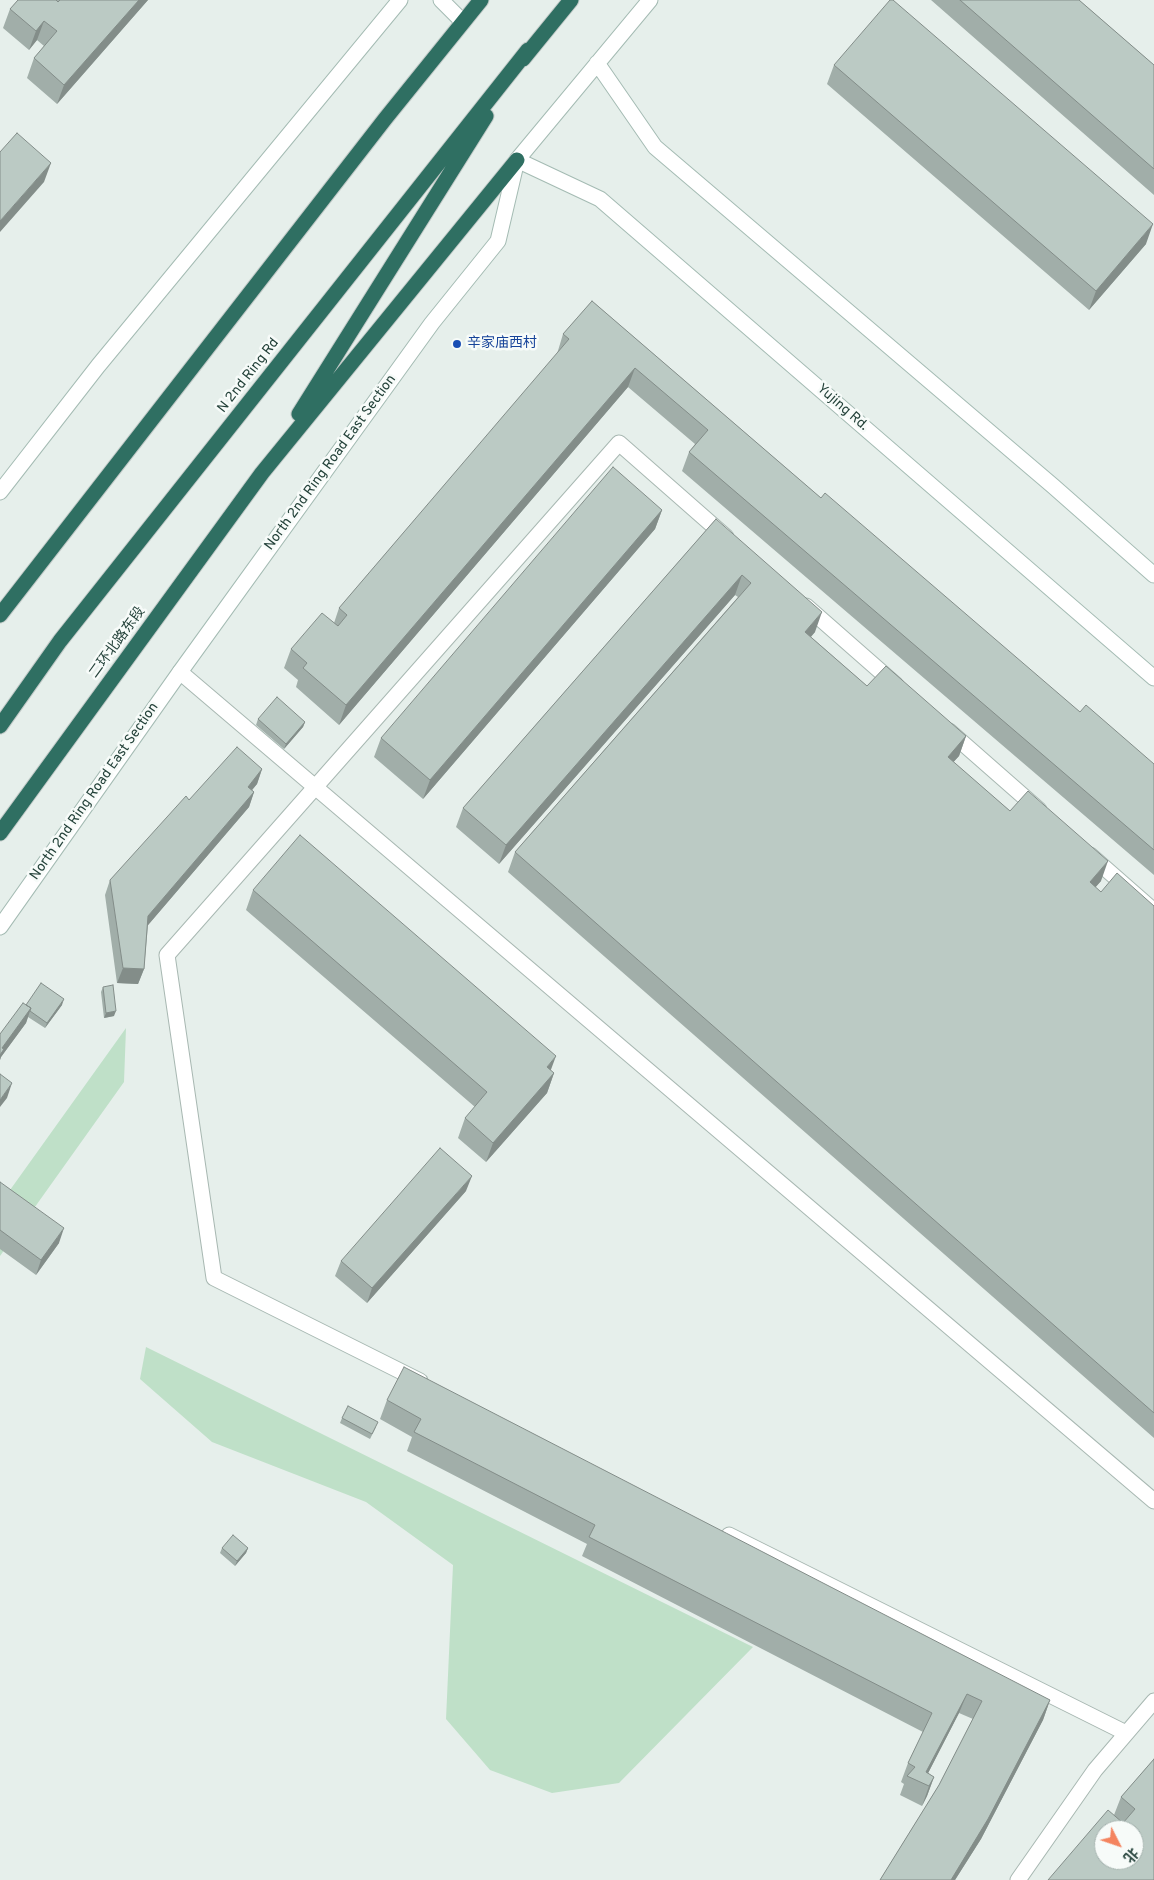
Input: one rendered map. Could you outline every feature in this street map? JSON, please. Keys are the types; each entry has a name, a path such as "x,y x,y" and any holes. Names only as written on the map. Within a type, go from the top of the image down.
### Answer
{"highway":[{"path":"0,615 385,118 481,0"},
{"name":"N 2nd Ring Rd","path":"0,726 60,641 528,50 571,0"},
{"name":"N 2nd Ring Rd","path":"262,472 528,50"},
{"path":"262,472 517,160"},
{"name":"二环北路东段","path":"0,833 262,472"}],"main road":[{"path":"0,492 98,366 400,0"},
{"path":"441,0 462,22"},
{"name":"North 2nd Ring Road East Section","path":"0,927 180,672 432,323 498,241 517,160 650,0"},
{"path":"597,63 655,147 1053,486 1154,575"},
{"name":"Yujing Rd.","path":"517,160 600,199 1154,678"},
{"path":"438,1390 214,1278 167,955 619,443 738,547"},
{"path":"797,599 909,696"},
{"path":"180,672 1154,1501"},
{"path":"939,722 1050,820"},
{"path":"1080,846 1154,911"},
{"path":"715,1528 1126,1733"},
{"path":"1018,1880 1095,1770 1154,1701"}],"green space":[{"path":"126,1028 124,1082 0,1256 0,1204"},
{"path":"146,1347 753,1647 619,1783 552,1793 490,1770 446,1719 453,1565 366,1502 212,1442 140,1379"}],"building":[{"path":"18,0 56,0 58,2 60,0 139,0 64,85 34,58 57,31 44,21 36,31 10,9"},
{"path":"890,0 893,0 1153,224 1096,291 834,65"},
{"path":"960,0 1079,0 1154,65 1154,169"},
{"path":"17,133 51,163 0,221 0,152"},
{"path":"592,301 821,498 825,493 1080,712 1086,705 1154,764 1154,850 689,452 708,430 635,368 346,705 303,668 307,663 291,649 322,613 338,626 347,615 339,608 569,339 563,334"},
{"path":"613,467 662,510 430,780 381,738"},
{"path":"716,519 822,612 805,632 867,686 886,666 966,736 948,757 1010,811 1028,791 1108,861 1090,882 1101,892 1117,873 1154,906 1154,1413 515,852 751,583 742,575 506,845 463,808"},
{"path":"277,697 305,722 286,744 258,719"},
{"path":"237,747 262,769 248,787 254,792 148,916 144,969 123,968 110,880 186,796 189,800"},
{"path":"300,835 556,1056 547,1067 554,1073 493,1143 465,1118 487,1092 253,890"},
{"path":"41,983 64,999 47,1023 30,1011 31,1008 26,1005"},
{"path":"113,985 116,1011 106,1013 103,987"},
{"path":"23,1003 31,1008 2,1048 4,1049 0,1055 0,1034"},
{"path":"0,1074 12,1083 0,1100"},
{"path":"440,1148 472,1176 372,1288 341,1261"},
{"path":"0,1182 64,1228 41,1260 0,1230"},
{"path":"404,1367 1050,1700 988,1819 951,1880 880,1880 939,1785 982,1701 967,1694 926,1772 934,1777 929,1786 907,1776 915,1767 908,1763 932,1713 589,1537 595,1525 414,1432 421,1419 387,1400"},
{"path":"348,1406 378,1422 372,1434 342,1418"},
{"path":"233,1535 248,1548 237,1561 222,1548"},
{"path":"1154,1759 1154,1880 1048,1880 1094,1826 1094,1870 1144,1870 1144,1820 1126,1820 1135,1809 1121,1797"},
{"path":"1108,1810 1120,1820 1099,1820"}],"place":[{"name":"辛家庙西村","path":"457,344"}]}
